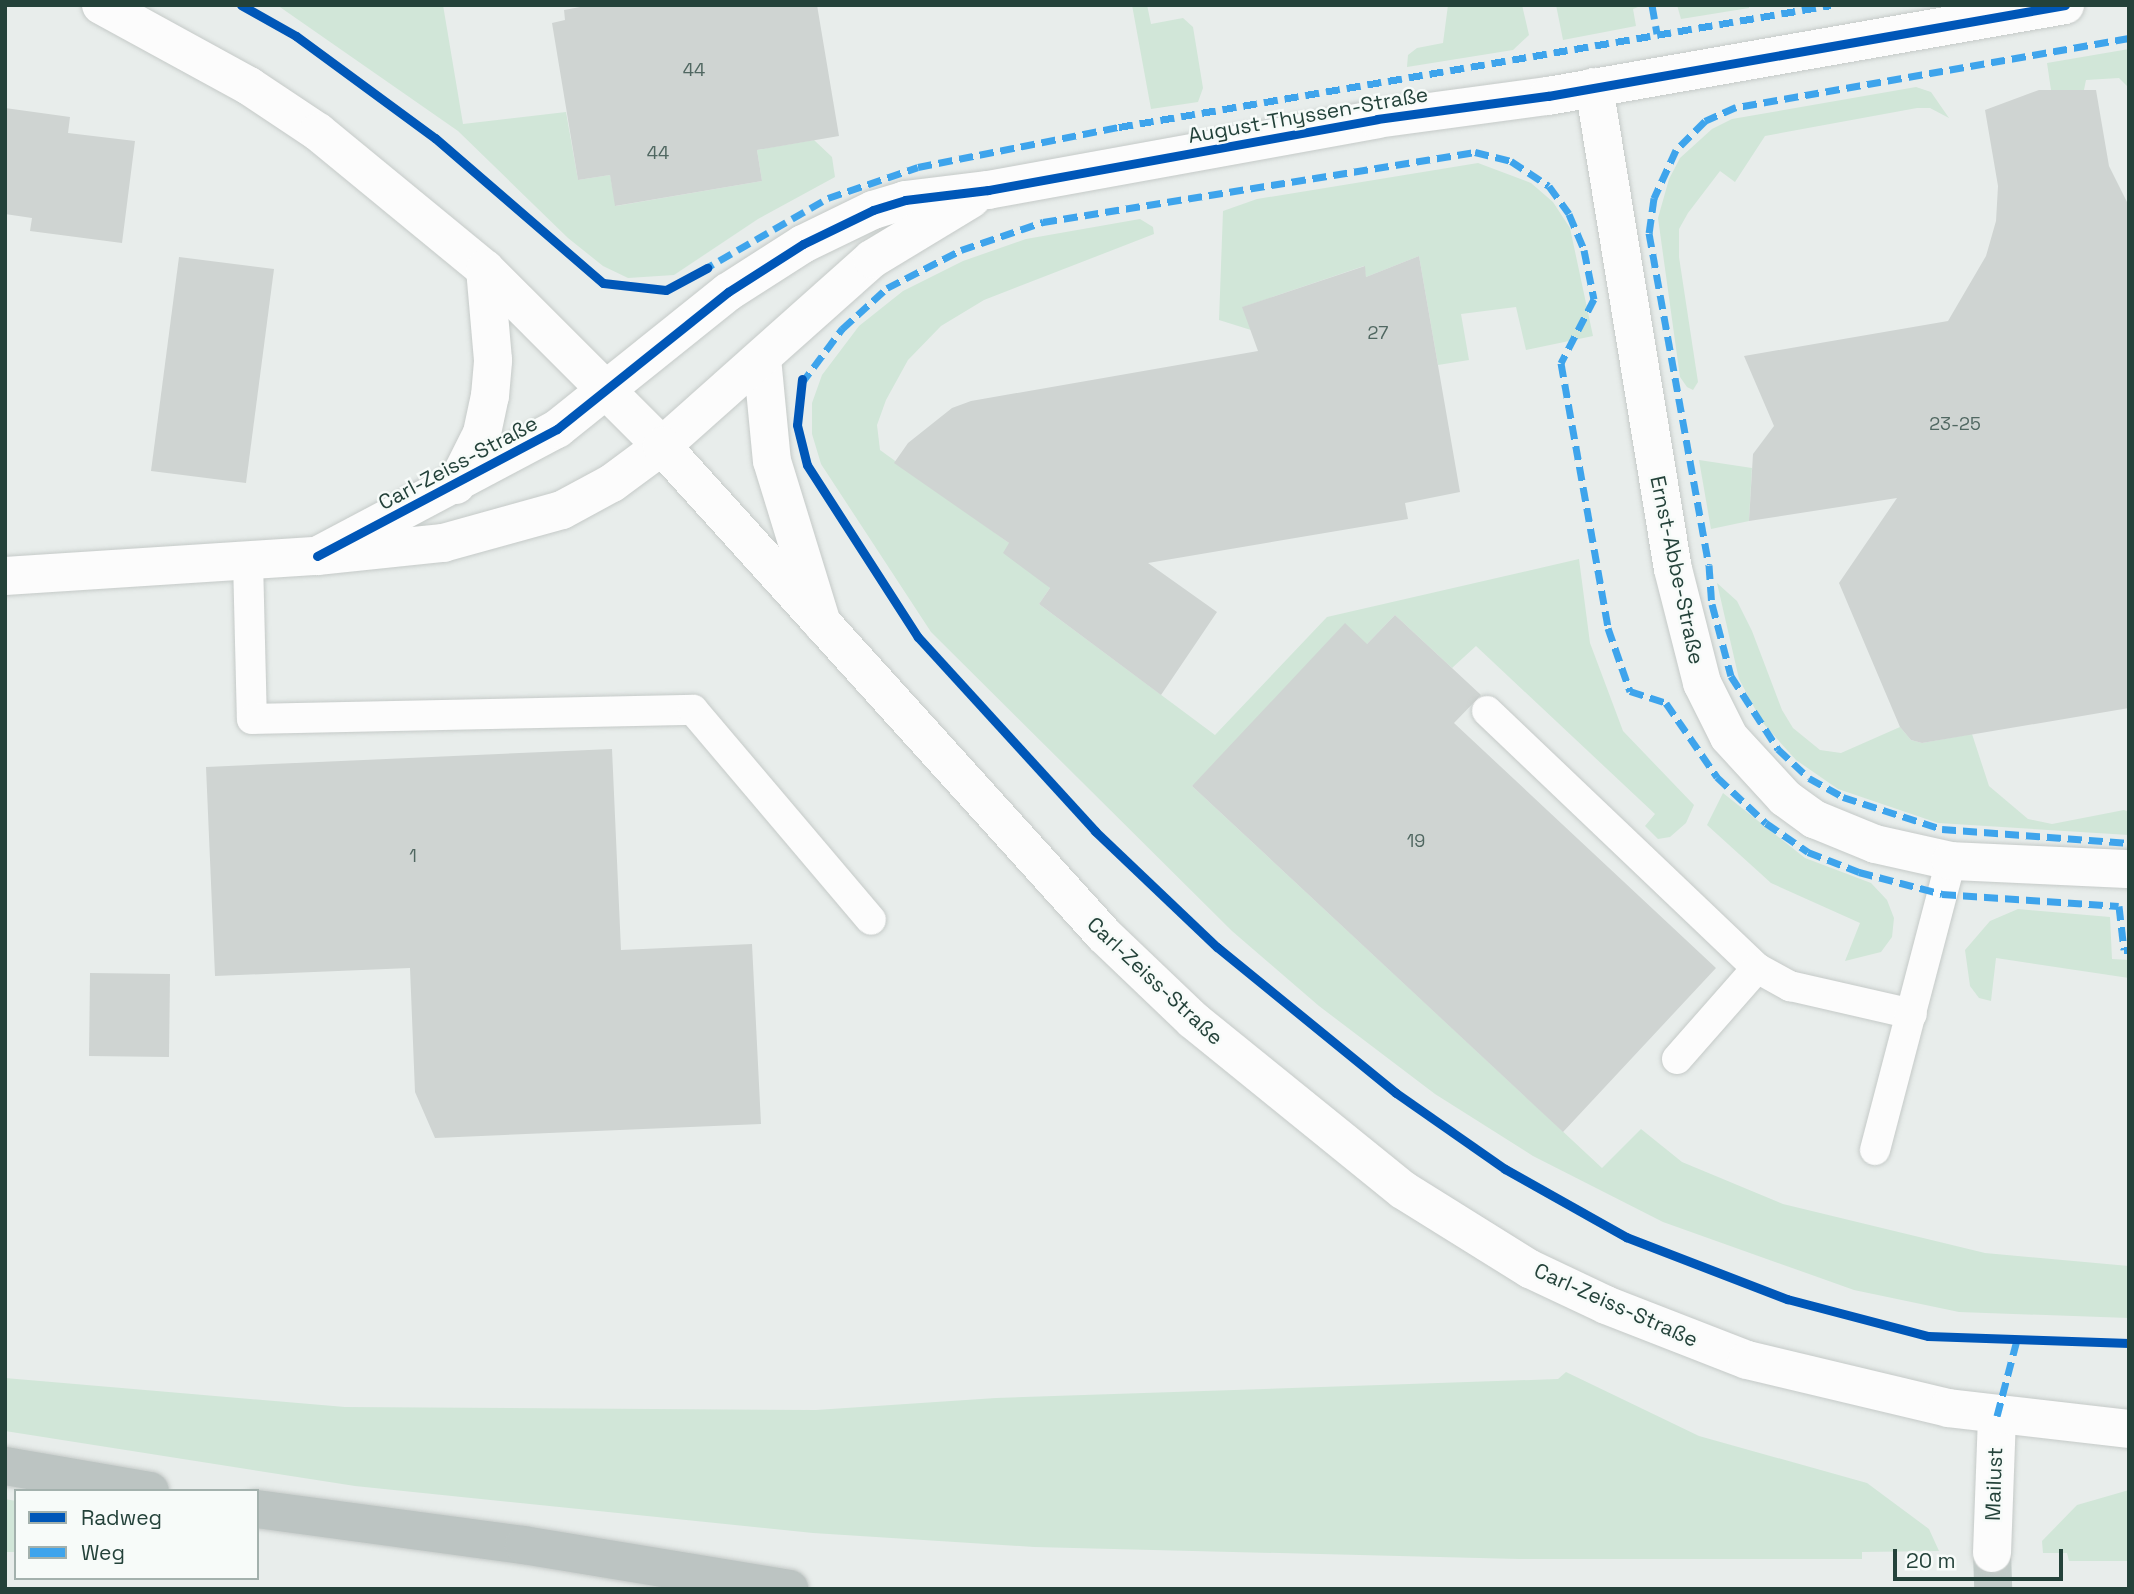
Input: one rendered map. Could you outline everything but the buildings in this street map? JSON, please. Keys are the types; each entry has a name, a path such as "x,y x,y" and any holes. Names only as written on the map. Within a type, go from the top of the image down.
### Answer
{"highway":[{"path":"5,1466 138,1489"},
{"path":"259,1509 524,1545 789,1589"}],"street":[{"path":"101,5 249,86 318,132 485,269 610,391 662,446"},
{"name":"August-Thyssen-Straße","path":"610,391 717,300 803,244 873,210 905,200 988,190 1377,119 1594,87 2065,5"},
{"name":"Ernst-Abbe-Straße","path":"1594,87 1672,561 1702,683 1729,737 1754,767 1814,820 1875,844 1951,861 2129,869"},
{"name":"August-Thyssen-Straße","path":"662,446 897,240 988,190"},
{"name":"Carl-Zeiss-Straße","path":"456,485 482,433 490,396 493,360 485,269"},
{"path":"762,358 772,461 822,624"},
{"name":"Carl-Zeiss-Straße","path":"317,556 558,429 610,391"},
{"name":"Carl-Zeiss-Straße","path":"5,576 317,556 443,543 503,530 588,498 662,446 1041,867 1146,976 1287,1100 1403,1189 1530,1269 1677,1334 1824,1381 1997,1416 2129,1429"},
{"name":"Mailust","path":"1992,1553 1997,1416"}],"lane":[{"path":"248,560 252,719 693,710 872,920"},
{"path":"1488,711 1757,968 1790,986 1912,1014"},
{"path":"1875,1150 1951,861"},
{"path":"1677,1059 1757,968"}],"green space":[{"path":"277,5 443,5 463,124 566,112 578,180 610,175 616,206 762,181 757,150 814,140 832,157 835,177 758,219 674,275 628,278 603,266 568,238 458,131"},
{"path":"1132,5 1147,5 1151,24 1183,18 1193,27 1203,88 1198,102 1151,109"},
{"path":"1448,5 1522,5 1529,35 1513,50 1407,67 1408,55 1417,48 1443,43"},
{"path":"1556,5 1643,5 1633,9 1636,26 1563,40"},
{"path":"1677,5 1749,5 1749,8 1681,19"},
{"path":"2129,49 2129,88 2119,78 2086,80 2084,90 2051,90 2047,63"},
{"path":"1916,87 1931,92 1949,118 1930,108 1917,108 1765,136 1735,182 1720,171 1679,229 1679,257 1698,382 1693,390 1687,387 1680,377 1658,218 1669,179 1680,158 1712,129 1732,119"},
{"path":"1478,163 1531,183 1553,202 1570,228 1593,336 1526,350 1516,307 1461,314 1469,360 1438,365 1419,256 1366,277 1364,266 1243,307 1251,330 1219,320 1223,211 1257,199"},
{"path":"1140,219 1153,227 1154,234 984,300 941,326 908,360 886,400 877,425 880,450 1009,543 1050,588 1039,604 1215,735 1327,617 1579,559 1590,643 1623,731 1694,805 1686,823 1670,837 1658,839 1645,826 1655,814 1476,646 1452,668 1395,615 1367,644 1192,786 1602,1168 1641,1129 1682,1162 1783,1204 1985,1253 2129,1266 2129,1318 1959,1312 1854,1290 1663,1222 1533,1156 1435,1094 1319,1006 1232,931 931,632 821,464 812,434 812,403 822,375 859,326 903,291 963,261 1026,239"},
{"path":"1699,460 1752,468 1749,521 1711,529"},
{"path":"1717,583 1737,601 1752,631 1782,710 1793,728 1820,750 1841,753 1900,727 1911,740 1922,743 1972,734 1989,786 2028,819 2052,824 2124,810 2129,812 2129,835 1938,823 1838,789 1796,760 1762,722 1739,679"},
{"path":"1723,793 1805,858 1871,883 1887,900 1894,918 1892,937 1881,952 1845,961 1860,923 1771,883 1707,825"},
{"path":"2018,909 2110,917 2112,959 2129,960 2129,978 1996,958 1991,1001 1979,998 1970,986 1965,950 1990,921"},
{"path":"1566,1372 1699,1436 1867,1483 1929,1529 1939,1551 1862,1552 1862,1559 1519,1559 1034,1547 813,1533 355,1486 5,1431 5,1378 345,1407 816,1410 996,1398 1558,1379"},
{"path":"2129,1490 2129,1561 2069,1561 2067,1553 2043,1553 2042,1541 2077,1505"},
{"path":"5,1499 14,1501 14,1552 5,1552"}],"tunnel":[{"path":"1992,1553 1993,1589"}],"marked path":[{"path":"1652,5 1657,34"},
{"path":"701,271 828,198 918,167 1119,127 1831,5"},
{"path":"2129,38 1736,107 1705,121 1676,150 1654,198 1649,233 1709,565 1712,604 1731,676 1778,749 1809,778 1843,797 1942,829 2129,843"},
{"path":"801,384 842,329 887,288 961,250 1043,222 1475,152 1511,161 1549,186 1569,214 1584,250 1594,299 1561,363 1608,628 1630,691 1666,703 1717,777 1766,823 1808,852 1859,872 1942,894 2119,906 2124,950 2129,950"},
{"path":"1997,1416 2017,1340"}],"cycle path":[{"path":"241,5 296,36 435,138 603,283 666,290 707,268"},
{"path":"317,556 557,429 728,292 803,244 873,210 905,200 988,190 1377,119 1548,96 2065,5"},
{"path":"802,379 797,425 807,465 918,637 1095,831 1217,947 1396,1093 1505,1169 1626,1237 1787,1299 1928,1336 2129,1343"}]}
